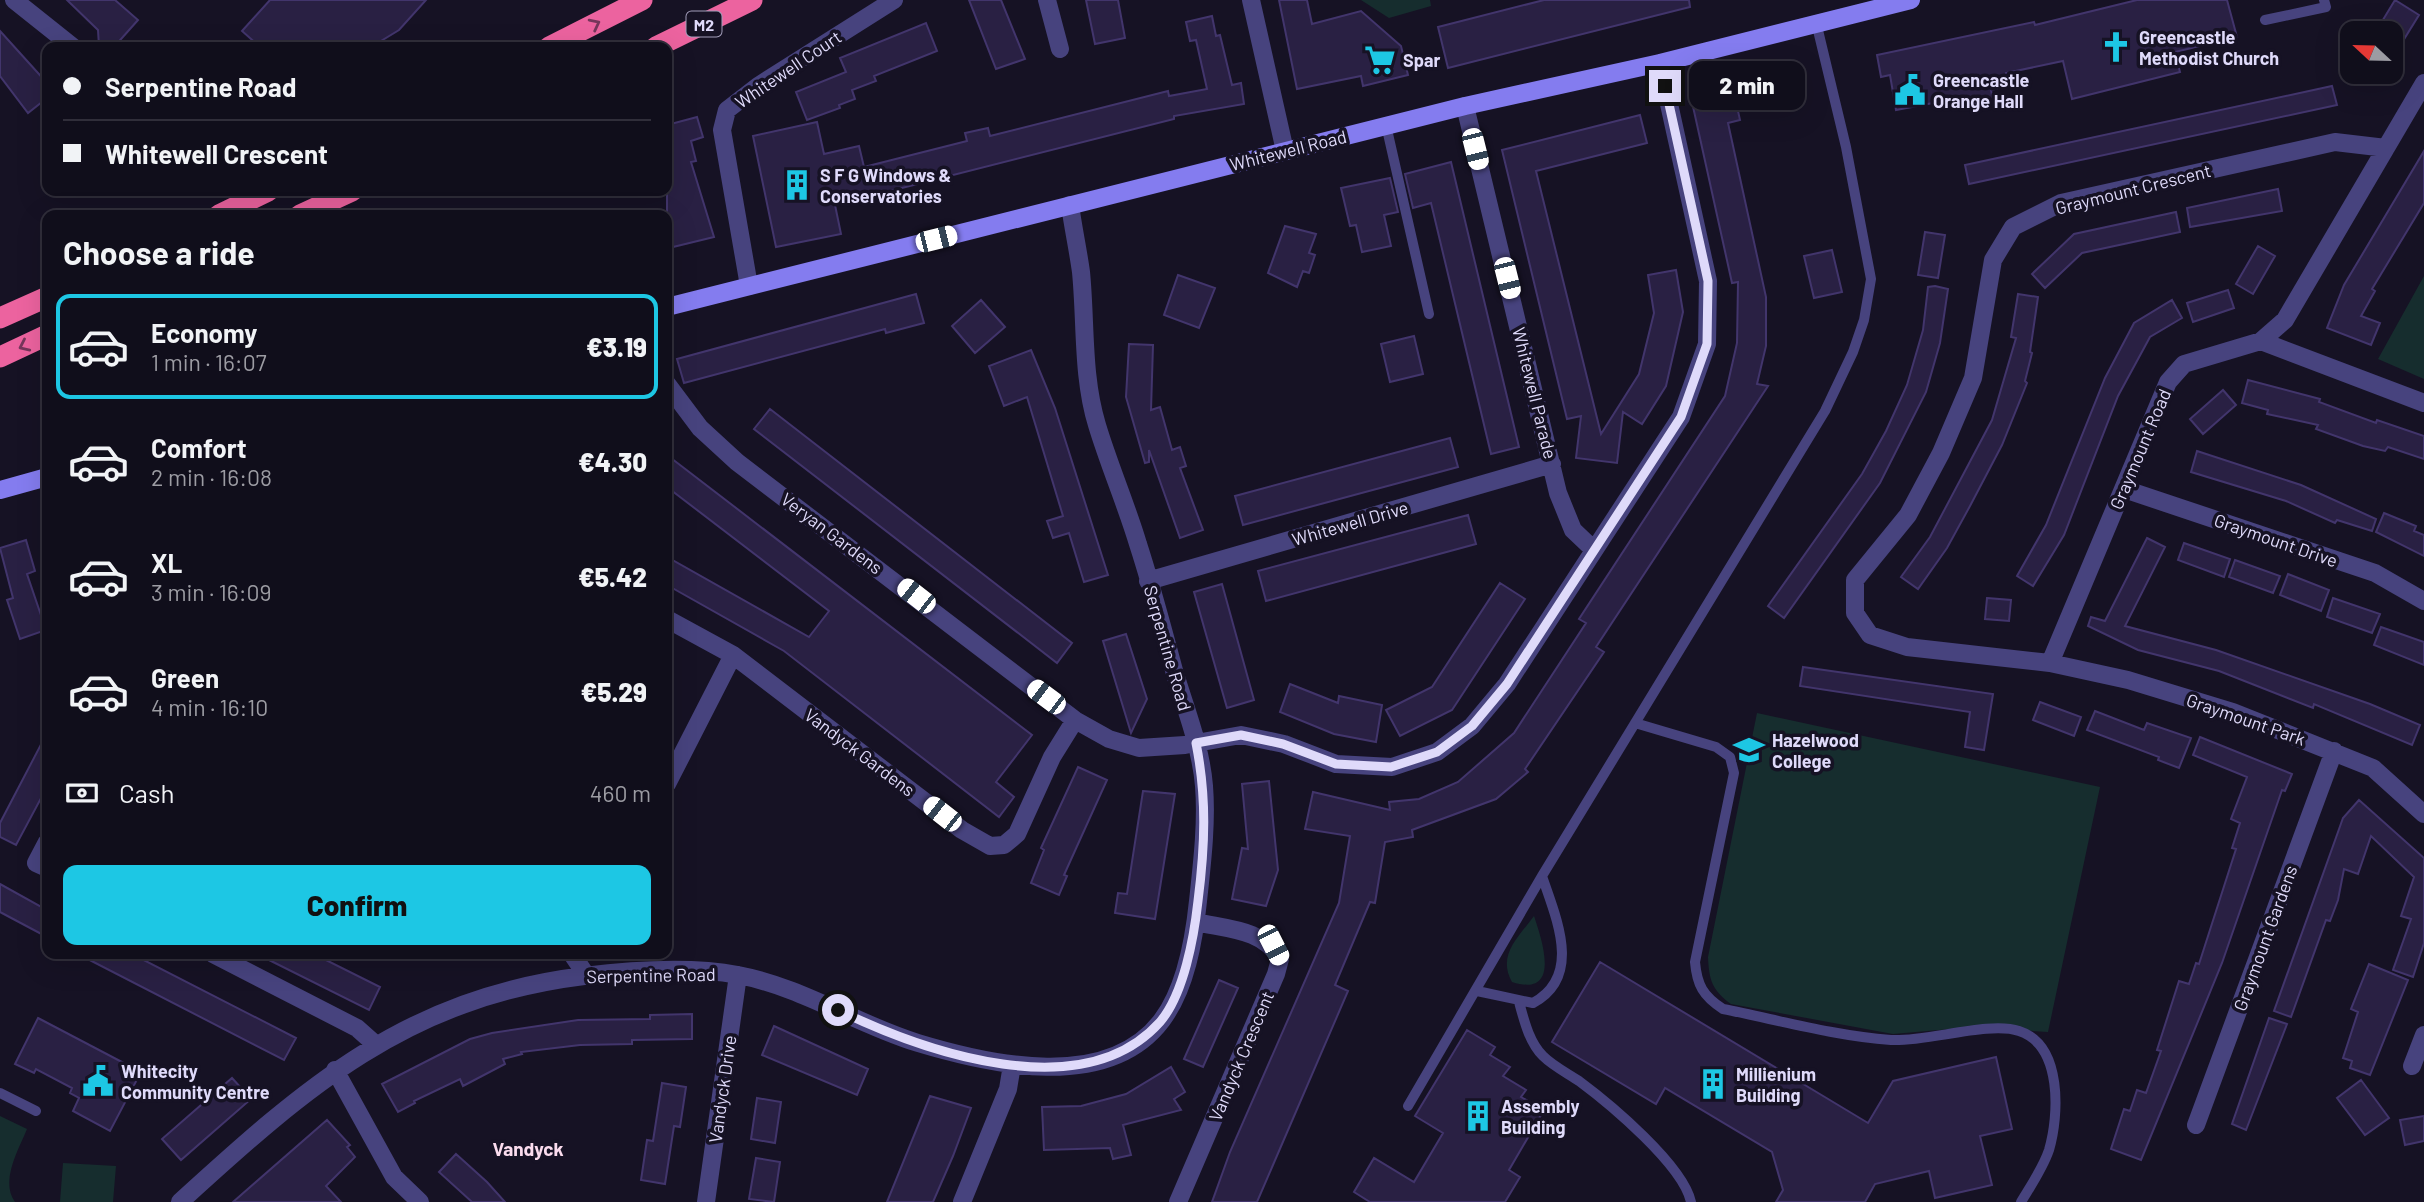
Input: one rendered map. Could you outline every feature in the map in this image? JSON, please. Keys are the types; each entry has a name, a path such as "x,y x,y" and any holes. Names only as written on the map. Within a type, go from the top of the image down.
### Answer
{"highway":[{"path":"559,42 642,0"},
{"name":"M2","path":"667,42 752,0"},
{"path":"719,18 765,0"},
{"path":"229,210 258,196"},
{"path":"311,210 341,196"},
{"path":"0,318 42,299"},
{"path":"0,357 42,337"}],"street":[{"path":"14,0 67,42"},
{"name":"Whitewell Court","path":"749,286 722,130 727,110 758,86 894,0"},
{"path":"1047,0 1060,49"},
{"path":"1251,0 1285,151"},
{"name":"Whitewell Road","path":"672,306 1386,125 1660,63 1911,0"},
{"name":"Veryan Gardens","path":"672,391 700,428 737,462 1074,720 1109,738 1139,748 1196,743 1241,735 1283,744 1336,764 1391,767 1437,752 1472,726 1507,684 1681,417 1707,344 1708,281 1660,63"},
{"name":"Graymount Road","path":"2050,663 2124,489 2142,438 2168,382 2184,364 2261,341 2285,320 2424,83"},
{"name":"Whitewell Parade","path":"1465,106 1558,493 1573,530 1593,549"},
{"name":"Graymount Crescent","path":"2050,663 1907,647 1870,635 1855,613 1855,580 1908,515 1941,453 1973,378 1993,260 2013,227 2061,204 2335,142 2386,148"},
{"name":"Serpentine Road","path":"180,1202 259,1130 335,1070 375,1044 450,1009 493,994 586,975 700,971 738,975 801,992 917,1043 1012,1065 1046,1068 1092,1064 1129,1049 1162,1020 1184,975 1196,922 1202,864 1204,785 1196,743 1096,420 1085,348 1081,272 1070,205"},
{"path":"2261,341 2424,403"},
{"name":"Whitewell Drive","path":"1148,581 1552,464"},
{"path":"0,490 42,478"},
{"name":"Graymount Drive","path":"2124,489 2375,573 2424,601"},
{"name":"Vandyck Gardens","path":"672,622 733,655 962,830 990,846 1004,845 1017,834 1052,757 1074,720"},
{"path":"672,774 733,655"},
{"name":"Graymount Park","path":"2050,663 2128,680 2233,712 2334,751 2373,768 2424,814"},
{"name":"Graymount Gardens","path":"2196,1125 2334,751"},
{"path":"42,852 36,863 42,866"},
{"name":"Vandyck Crescent","path":"1178,1202 1276,974 1280,959 1273,945 1259,936 1196,922"},
{"path":"224,959 357,1028 375,1044"},
{"path":"575,959 586,975"},
{"name":"Vandyck Drive","path":"706,1202 738,975"},
{"path":"2412,1066 2424,1035"},
{"path":"962,1202 1008,1089 1012,1065"},
{"path":"335,1070 394,1177 420,1202"}],"lane":[{"path":"2265,20 2326,7 2324,0"},
{"path":"1408,1106 1542,876 1825,411 1853,352 1864,320 1871,279 1846,147 1816,22"},
{"path":"1386,125 1429,314"},
{"path":"1635,723 1716,747 1730,757 1734,773 1695,962 1696,979 1706,998 1723,1009 1893,1040 1995,1030 2020,1031 2041,1047 2053,1072 2055,1112 2049,1152 2021,1202"},
{"path":"1477,991 1519,1002 1533,1003 1545,997 1560,970 1561,931 1542,876"},
{"path":"1519,1002 1532,1040 1543,1056 1581,1083 1674,1166 1689,1190 1691,1202"},
{"path":"0,1093 36,1111"}],"green space":[{"path":"1361,0 1430,0 1431,6 1389,18"},
{"path":"2424,276 2424,379 2378,359"},
{"path":"1757,713 2100,787 2048,1032 1973,1027 1893,1034 1731,1004 1720,994 1709,972 1708,957"},
{"path":"1534,916 1544,952 1543,974 1538,982 1528,985 1512,982 1508,972 1508,955 1516,939"},
{"path":"0,1116 27,1129 10,1175 9,1185 15,1202 0,1202"},
{"path":"63,1163 116,1166 113,1202 60,1202"}],"building":[{"path":"67,0 115,0 138,20 118,42 99,42 98,30"},
{"path":"270,0 426,0 399,30 379,42 254,42 242,31"},
{"path":"969,0 1001,0 1025,59 996,69"},
{"path":"1086,0 1118,0 1125,38 1095,44"},
{"path":"1279,0 1307,0 1312,24 1361,11 1401,46 1408,75 1363,86 1361,76 1297,89"},
{"path":"1544,0 1689,0 1690,7 1448,68 1438,27"},
{"path":"2137,0 2227,0 2237,37 2175,52 2180,72 2072,99 2063,61 2006,73 2008,86 1991,90 1993,101 1956,108 1954,99 1896,110 1890,75 1881,77 1877,55 2034,22 2035,25"},
{"path":"2395,0 2419,15 2403,41 2403,21 2382,21"},
{"path":"1212,16 1216,36 1220,35 1232,85 1241,83 1244,104 1174,116 1174,119 835,205 841,234 776,247 753,136 817,122 824,154 859,146 864,167 967,141 965,133 988,128 990,136 1168,91 1169,96 1207,89 1196,40 1190,41 1186,22"},
{"path":"926,23 937,51 874,76 876,81 852,90 855,99 839,105 840,108 807,120 796,92 846,72 840,58"},
{"path":"0,31 42,77 42,102 28,113 0,76"},
{"path":"2332,86 2337,105 1969,184 1965,165"},
{"path":"1734,93 1740,120 1728,123 1766,297 1766,346 1757,384 1768,386 1596,647 1604,652 1525,769 1528,772 1496,799 1412,830 1413,837 1385,842 1375,903 1370,902 1335,985 1348,991 1257,1202 1212,1202 1230,1152 1339,903 1350,836 1305,829 1313,792 1390,810 1389,802 1419,799 1458,782 1514,733 1586,623 1579,619 1725,396 1737,343 1738,282 1732,283 1692,102"},
{"path":"1640,115 1647,143 1536,171 1601,434 1639,374 1654,313 1648,275 1676,270 1683,312 1666,386 1642,424 1623,412 1617,463 1576,458 1581,416 1567,419 1502,150"},
{"path":"697,117 703,137 691,141 696,161 691,162 714,237 673,247 672,210 667,210 667,196 672,196 672,124"},
{"path":"2424,151 2424,203 2372,289 2375,291 2361,316 2380,323 2371,345 2327,328 2344,285"},
{"path":"1451,162 1519,447 1491,454 1431,203 1413,208 1405,174"},
{"path":"1390,178 1398,212 1384,215 1391,246 1362,252 1356,225 1350,226 1341,188"},
{"path":"2278,189 2282,211 2190,227 2187,208"},
{"path":"2176,212 2180,232 2082,253 2045,288 2032,274 2074,234"},
{"path":"1285,226 1316,234 1309,253 1315,255 1309,273 1303,271 1297,287 1268,273"},
{"path":"1925,232 1945,235 1938,278 1918,275"},
{"path":"2258,246 2275,256 2253,294 2236,284"},
{"path":"1832,250 1842,292 1814,298 1804,256"},
{"path":"1178,275 1215,288 1199,328 1164,315"},
{"path":"1928,287 1948,289 1940,343 1926,392 1880,483 1784,618 1768,606 1862,474 1886,431 1907,385 1923,330"},
{"path":"2228,290 2234,308 2193,322 2187,303"},
{"path":"916,294 924,323 886,333 885,329 684,383 677,359"},
{"path":"2018,294 2038,297 2032,353 2025,381 2027,383 2002,445 1970,506 1947,548 1918,589 1901,577 1930,537 1992,420 2016,338 2011,337"},
{"path":"981,300 1005,327 975,353 952,326"},
{"path":"2172,300 2182,318 2150,337 2118,396 2064,535 2033,586 2017,576 2046,525 2105,378 2134,323"},
{"path":"1414,336 1423,374 1390,382 1381,344"},
{"path":"1129,344 1153,345 1151,410 1160,407 1172,450 1180,447 1186,466 1180,468 1203,530 1180,538 1149,450 1149,462 1145,463 1126,397"},
{"path":"1031,350 1055,408 1108,575 1084,582 1069,533 1053,538 1047,521 1063,516 1027,397 1004,406 989,366"},
{"path":"2248,380 2320,399 2319,402 2376,423 2377,420 2424,436 2424,459 2388,447 2385,451 2363,446 2316,429 2318,425 2267,414 2268,410 2242,403"},
{"path":"2223,390 2236,405 2203,434 2190,419"},
{"path":"770,409 1072,643 1057,663 754,429"},
{"path":"1450,438 1458,467 1243,525 1235,496"},
{"path":"2197,451 2301,485 2376,519 2372,531 2337,520 2335,523 2286,501 2191,472"},
{"path":"672,459 1032,735 996,782 1014,797 999,817 784,651 672,588 672,560 809,637 829,611 672,491"},
{"path":"2384,513 2416,526 2414,531 2424,535 2424,556 2376,532"},
{"path":"1468,515 1476,544 1266,601 1258,571"},
{"path":"2147,538 2165,547 2125,626 2216,650 2370,704 2420,725 2412,745 2314,704 2313,708 2219,671 2138,650 2088,626 2091,617 2105,621"},
{"path":"26,540 35,571 27,574 42,618 42,631 20,639 7,600 13,598 0,548"},
{"path":"2184,543 2230,559 2224,577 2178,560"},
{"path":"2235,560 2280,576 2273,593 2229,577"},
{"path":"2288,574 2329,590 2321,611 2280,595"},
{"path":"1500,583 1525,599 1452,710 1400,736 1386,710 1432,687"},
{"path":"1222,584 1254,700 1227,708 1194,592"},
{"path":"1987,598 2011,600 2009,621 1985,619"},
{"path":"2333,598 2380,614 2372,633 2327,617"},
{"path":"2381,627 2424,642 2424,665 2374,645"},
{"path":"1126,634 1147,699 1131,733 1103,641"},
{"path":"1803,667 1993,694 1984,750 1965,747 1970,712 1800,686"},
{"path":"1290,684 1338,703 1339,696 1382,705 1376,742 1334,734 1280,712"},
{"path":"2040,702 2081,717 2074,736 2033,720"},
{"path":"2095,711 2144,730 2147,723 2191,738 2179,768 2158,760 2159,757 2087,730"},
{"path":"2200,737 2292,774 2285,791 2282,790 2222,963 2141,1160 2111,1149 2124,1109 2130,1111 2137,1090 2146,1093 2161,1051 2157,1050 2179,981 2189,984 2196,963 2199,964 2236,849 2232,848 2240,823 2231,819 2247,777 2193,755"},
{"path":"42,743 42,796 16,845 0,837 0,823"},
{"path":"1078,767 1107,780 1064,875 1067,876 1059,895 1031,883 1044,850 1041,848"},
{"path":"1269,781 1278,870 1266,906 1232,899 1242,848 1248,849 1242,784"},
{"path":"1143,791 1175,794 1155,919 1115,913 1118,893 1127,894"},
{"path":"2359,800 2424,858 2424,943 2413,977 2393,970 2411,919 2401,916 2414,877 2371,836 2358,874 2344,869 2338,900 2330,921 2326,920 2291,1017 2274,1011 2343,818"},
{"path":"0,884 42,907 42,934 0,912"},
{"path":"88,959 142,959 296,1038 284,1060"},
{"path":"267,959 324,959 380,987 369,1010"},
{"name":"Millienium Building","path":"1600,962 1868,1123 1893,1081 1996,1057 2012,1129 1980,1136 1992,1185 1935,1198 1929,1171 1875,1184 1865,1202 1776,1202 1783,1190 1772,1152 1665,1088 1656,1104 1552,1042"},
{"path":"2369,964 2408,980 2370,1075 2350,1068 2352,1061 2343,1058 2358,1012 2351,1009"},
{"path":"1219,980 1238,988 1203,1067 1184,1059"},
{"path":"692,1014 692,1039 632,1040 632,1044 580,1045 521,1052 522,1054 503,1059 505,1064 463,1086 460,1079 414,1101 415,1103 398,1112 382,1084 470,1039 492,1033 578,1020 650,1019 650,1015"},
{"name":"Whitecity Community Centre","path":"38,1018 141,1072 110,1131 73,1111 79,1098 70,1093 72,1088 36,1069 34,1073 15,1064"},
{"path":"2269,1018 2287,1024 2246,1130 2232,1124"},
{"path":"774,1026 868,1069 857,1095 762,1055"},
{"name":"Assembly Building","path":"1467,1030 1495,1047 1490,1055 1510,1067 1503,1076 1526,1090 1521,1097 1544,1110 1509,1170 1520,1177 1505,1202 1370,1202 1354,1192 1374,1158 1414,1182 1443,1133 1415,1116"},
{"path":"1171,1067 1185,1092 1174,1099 1181,1110 1123,1125 1131,1155 1113,1159 1110,1148 1044,1150 1042,1107 1081,1106 1126,1094"},
{"path":"232,1078 251,1099 181,1160 162,1139"},
{"path":"2361,1080 2389,1118 2365,1135 2337,1098"},
{"path":"662,1083 686,1087 680,1127 674,1126 665,1184 641,1180 647,1140 653,1141"},
{"path":"930,1096 971,1108 953,1156 933,1202 887,1202"},
{"path":"757,1098 781,1102 775,1143 751,1139"},
{"path":"2424,1116 2424,1141 2405,1145 2400,1120"},
{"path":"327,1120 350,1145 347,1147 355,1157 326,1186 341,1202 233,1202"},
{"path":"456,1154 505,1202 472,1202 439,1172"},
{"path":"756,1158 780,1162 774,1202 749,1199"}],"place":[{"name":"Greencastle Methodist Church","path":"2116,47"},
{"name":"Spar","path":"1380,60"},
{"name":"Greencastle Orange Hall","path":"1910,90"},
{"name":"S F G Windows & Conservatories","path":"797,185"},
{"name":"Hazelwood College","path":"1749,750"},
{"name":"Whitecity Community Centre","path":"98,1081"},
{"name":"Millienium Building","path":"1713,1084"},
{"name":"Assembly Building","path":"1478,1116"}],"district":[{"name":"Vandyck","path":"528,1148"}],"route":[{"path":"838,1010 917,1043 1012,1065 1046,1068 1092,1064 1129,1049 1162,1020 1184,975 1196,922 1202,864 1204,785 1196,743 1241,735 1283,744 1336,764 1391,767 1437,752 1472,726 1507,684 1681,417 1707,344 1708,281 1665,86"}]}
